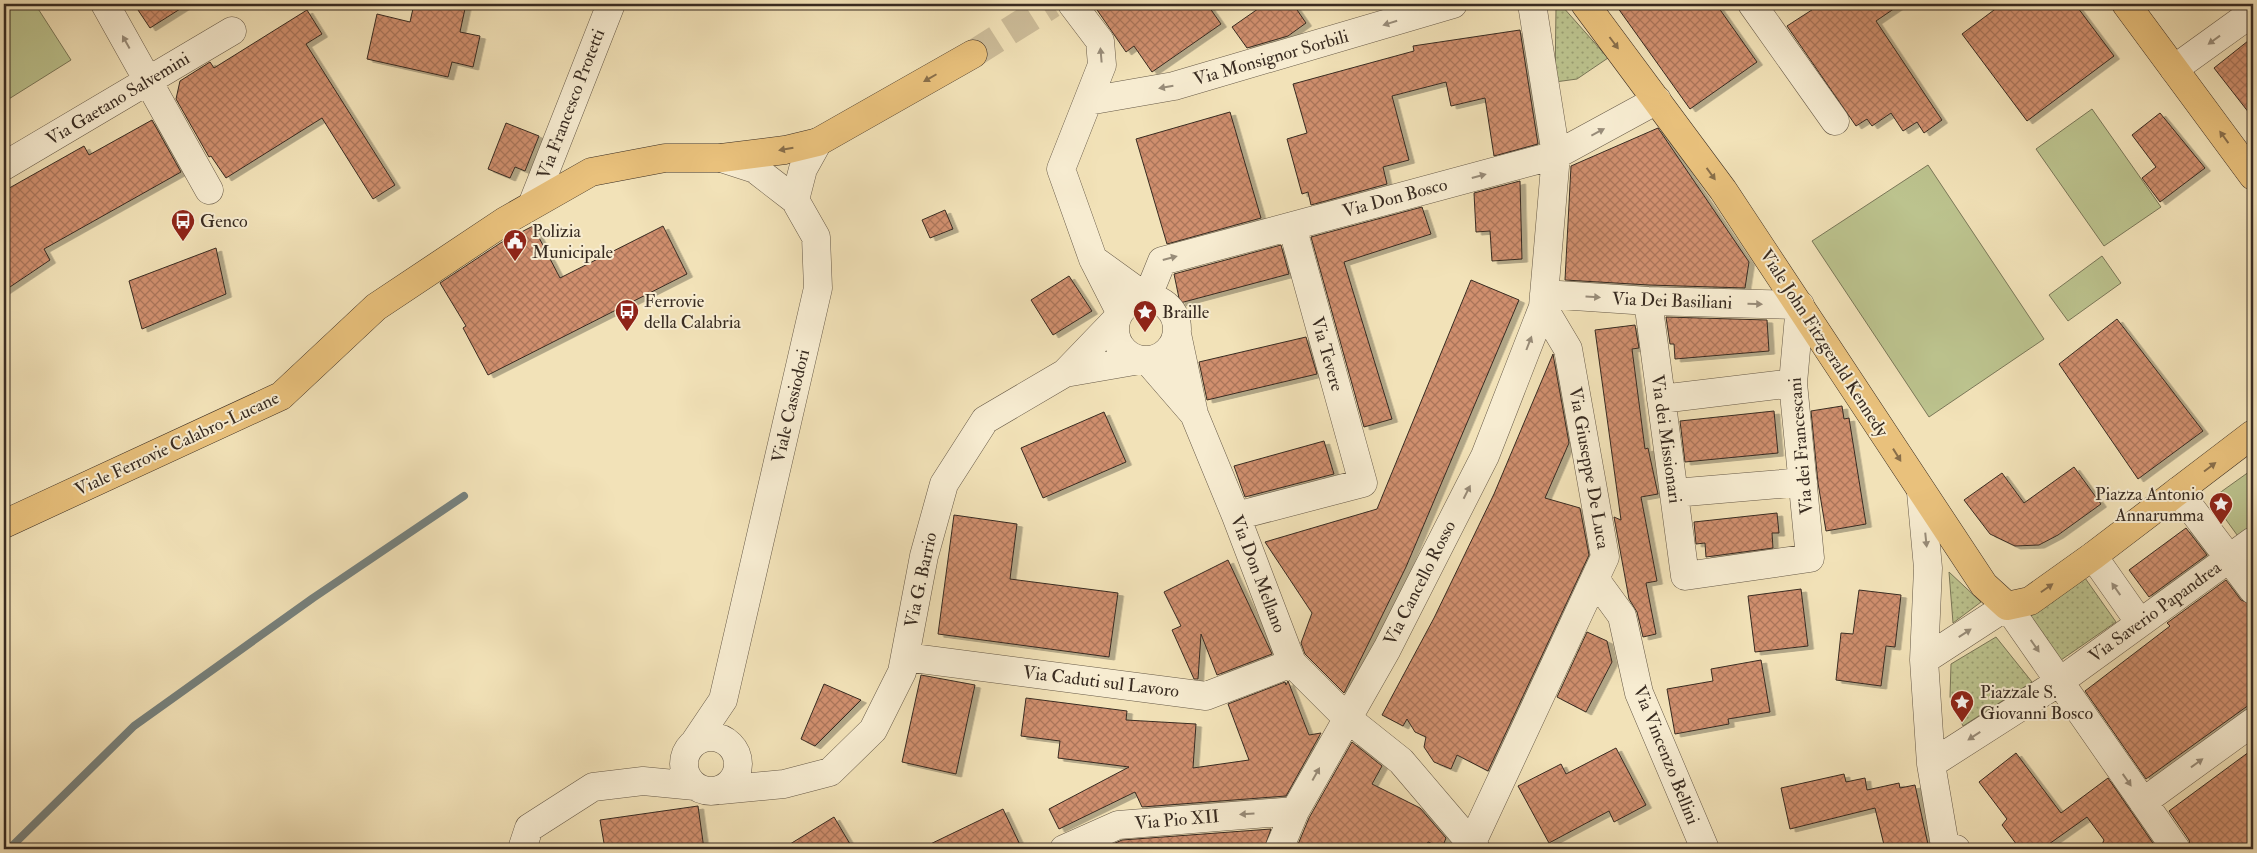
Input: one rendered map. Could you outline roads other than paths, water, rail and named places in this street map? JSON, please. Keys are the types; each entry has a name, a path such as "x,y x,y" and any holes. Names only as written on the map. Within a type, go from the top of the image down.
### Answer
{"main road":[{"name":"Viale John Fitzgerald Kennedy","path":"1585,4 1723,190 1984,585 2007,606"},
{"path":"2126,4 2253,176"},
{"name":"Viale Ferrovie Calabro-Lucane","path":"4,524 281,396 376,307 532,205 591,172 665,158 721,158 785,150 818,142 972,54"},
{"path":"2007,606 2030,601 2090,558 2253,434"}],"street":[{"path":"105,4 209,190"},
{"name":"Via Francesco Protetti","path":"532,205 611,4"},
{"path":"1072,4 1100,41 1102,66 1061,169 1093,259 1118,316 1116,337 1119,345 1132,357 1144,360 1194,414"},
{"name":"Via Monsignor Sorbili","path":"1088,101 1174,86 1414,9 1453,4"},
{"path":"1532,4 1556,155 1544,301"},
{"path":"1752,4 1835,121"},
{"path":"2174,69 2253,12"},
{"name":"Via Gaetano Salvemini","path":"4,166 232,31"},
{"name":"Via Don Bosco","path":"1147,298 1162,261 1556,155 1657,100"},
{"path":"795,200 803,169 818,142"},
{"name":"Viale Cassiodori","path":"699,770 723,700 818,288 816,237 795,200 756,169 721,158"},
{"name":"Via Tevere","path":"1236,516 1363,483 1292,226"},
{"path":"1093,259 1147,298 1164,303 1171,309 1176,317 1194,414"},
{"path":"1064,373 1132,301 1147,298"},
{"name":"Via Dei Basiliani","path":"1544,301 1648,301 1800,305"},
{"name":"Via Giuseppe De Luca","path":"1472,848 1605,557 1568,349 1544,301"},
{"name":"Via Cancello Rosso","path":"1278,849 1295,811 1387,649 1485,456 1544,301"},
{"name":"Via dei Missionari","path":"1648,301 1684,576"},
{"name":"Via dei Francescani","path":"1684,576 1810,558 1793,383 1800,305"},
{"path":"1064,373 1157,359 1170,350 1178,334"},
{"name":"Via G. Barrio","path":"699,770 784,784 830,772 873,730 902,672 924,556 944,484 985,420 1064,373"},
{"path":"1661,399 1793,383"},
{"name":"Via Don Mellano","path":"1194,414 1236,516 1292,663 1348,718 1401,761 1472,848"},
{"path":"1674,493 1803,482"},
{"path":"2178,491 2253,590"},
{"path":"1921,492 1928,568 1924,660 1931,764 1945,846 1956,849"},
{"name":"Via Saverio Papandrea","path":"1931,764 2059,682 2253,541"},
{"path":"2090,558 2140,623"},
{"name":"Via Vincenzo Bellini","path":"1595,579 1622,616 1639,693 1705,849"},
{"path":"1924,660 2007,606 2176,849"},
{"name":"Via Caduti sul Lavoro","path":"905,657 1206,696 1292,663"},
{"name":"Viale Cassiodori","path":"723,700 735,753"},
{"path":"2143,802 2253,722"},
{"path":"699,770 706,737 715,737 735,753 784,784"},
{"path":"522,849 529,828 593,786 643,782 699,770 734,778 735,753"},
{"name":"Via Pio XII","path":"1064,849 1118,825 1295,811"}],"waterway":[{"path":"9,849 134,726 313,598 464,496"}],"tunnel":[{"path":"973,54 1052,4"}],"place":[{"name":"Genco","path":"183,242"},
{"name":"Polizia Municipale","path":"515,262"},
{"name":"Ferrovie della Calabria","path":"627,332"},
{"name":"Braille","path":"1145,333"},
{"name":"Piazza Antonio Annarumma","path":"2221,525"},
{"name":"Piazzale S. Giovanni Bosco","path":"1962,723"}]}
